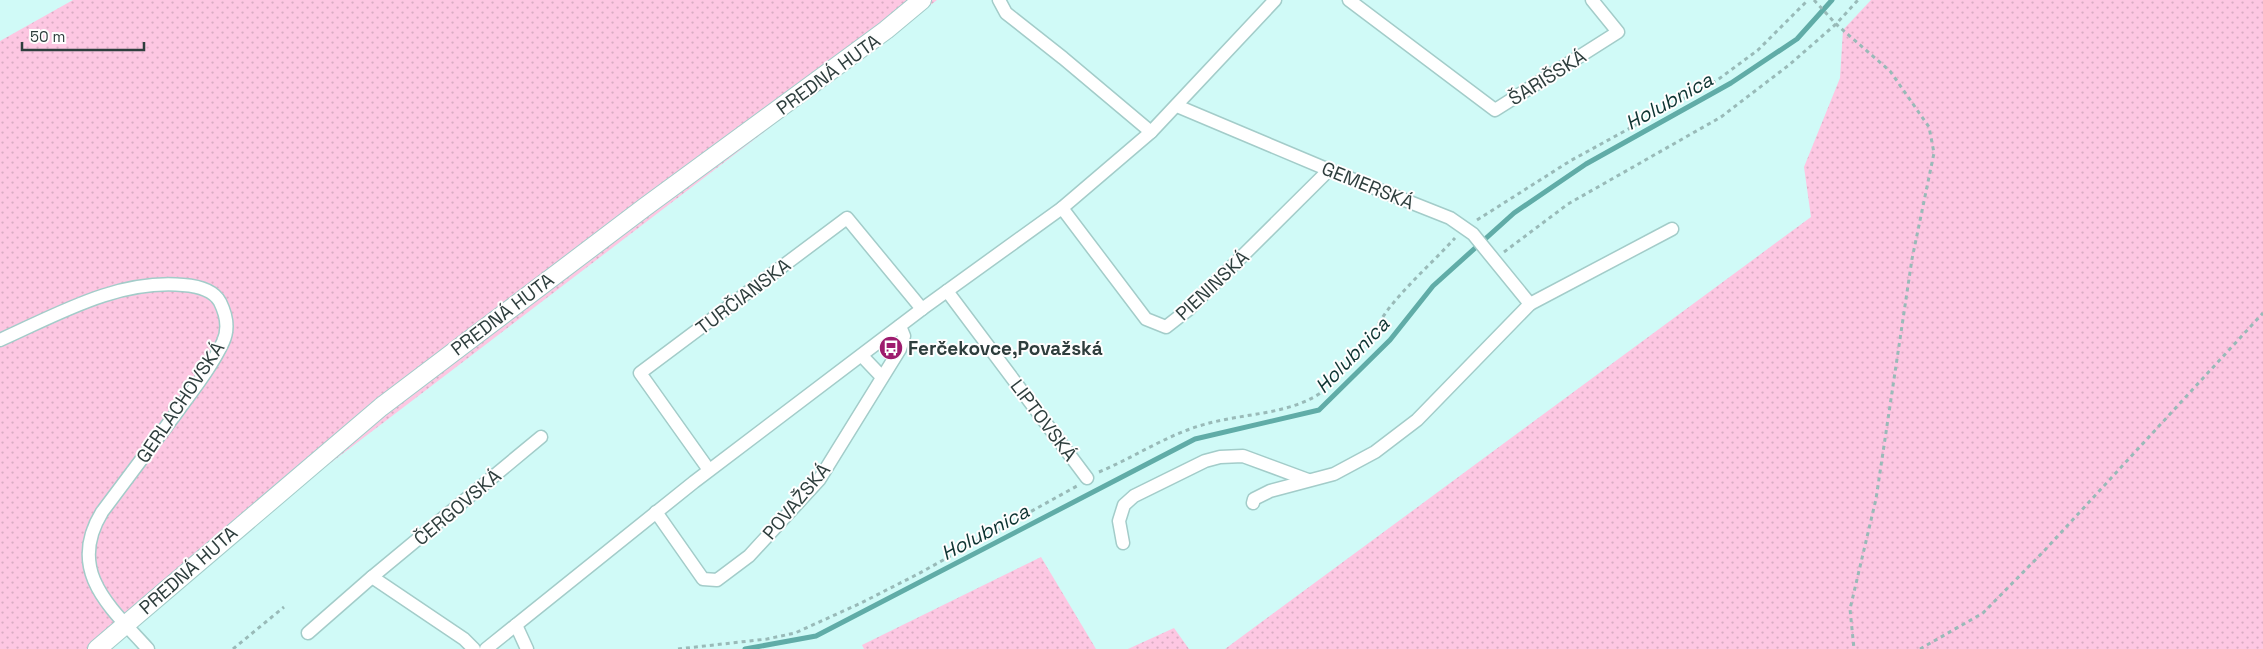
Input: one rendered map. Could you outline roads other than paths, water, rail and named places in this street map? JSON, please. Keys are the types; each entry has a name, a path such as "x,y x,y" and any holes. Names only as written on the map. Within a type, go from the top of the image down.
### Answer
{"main road":[{"name":"PREDNÁ HUTA","path":"98,649 388,401 645,206 886,30 922,0"}],"street":[{"path":"999,0 1006,13 1151,132"},
{"path":"486,649 709,470 922,309 1062,208 1151,132 1275,0"},
{"name":"ŠARIŠSKÁ","path":"1349,0 1495,110 1618,32 1592,0"},
{"name":"GEMERSKÁ","path":"1177,106 1329,170 1450,218 1469,231 1530,304"},
{"name":"PIENINSKÁ","path":"1062,208 1146,319 1166,327 1189,309 1329,170"},
{"name":"TURČIANSKA","path":"709,470 640,373 847,218 922,309"},
{"path":"1253,502 1254,499 1270,491 1334,474 1348,468 1417,420 1530,304 1672,229"},
{"name":"GERLACHOVSKÁ","path":"0,340 106,294 141,285 173,284 206,289 218,299 224,310 227,324 224,341 194,389 92,528 87,546 90,572 98,588 125,624 148,649"},
{"name":"LIPTOVSKÁ","path":"947,291 1087,478"},
{"name":"POVAŽSKÁ","path":"656,512 703,579 717,580 749,556 819,480 903,342 900,326"},
{"path":"862,356 882,377"},
{"name":"ČERGOVSKÁ","path":"308,633 372,577 541,437"},
{"path":"1123,543 1119,521 1124,505 1134,496 1205,461 1220,457 1243,456 1308,480"},
{"path":"372,577 464,639 474,649"},
{"path":"516,625 527,649"}],"waterway":[{"name":"Holubnica","path":"745,649 816,636 1195,439 1319,410 1390,340 1433,286 1514,213 1586,164 1731,83 1797,39 1832,0"}],"place":[{"name":"Ferčekovce,Považská","path":"891,348"}]}
